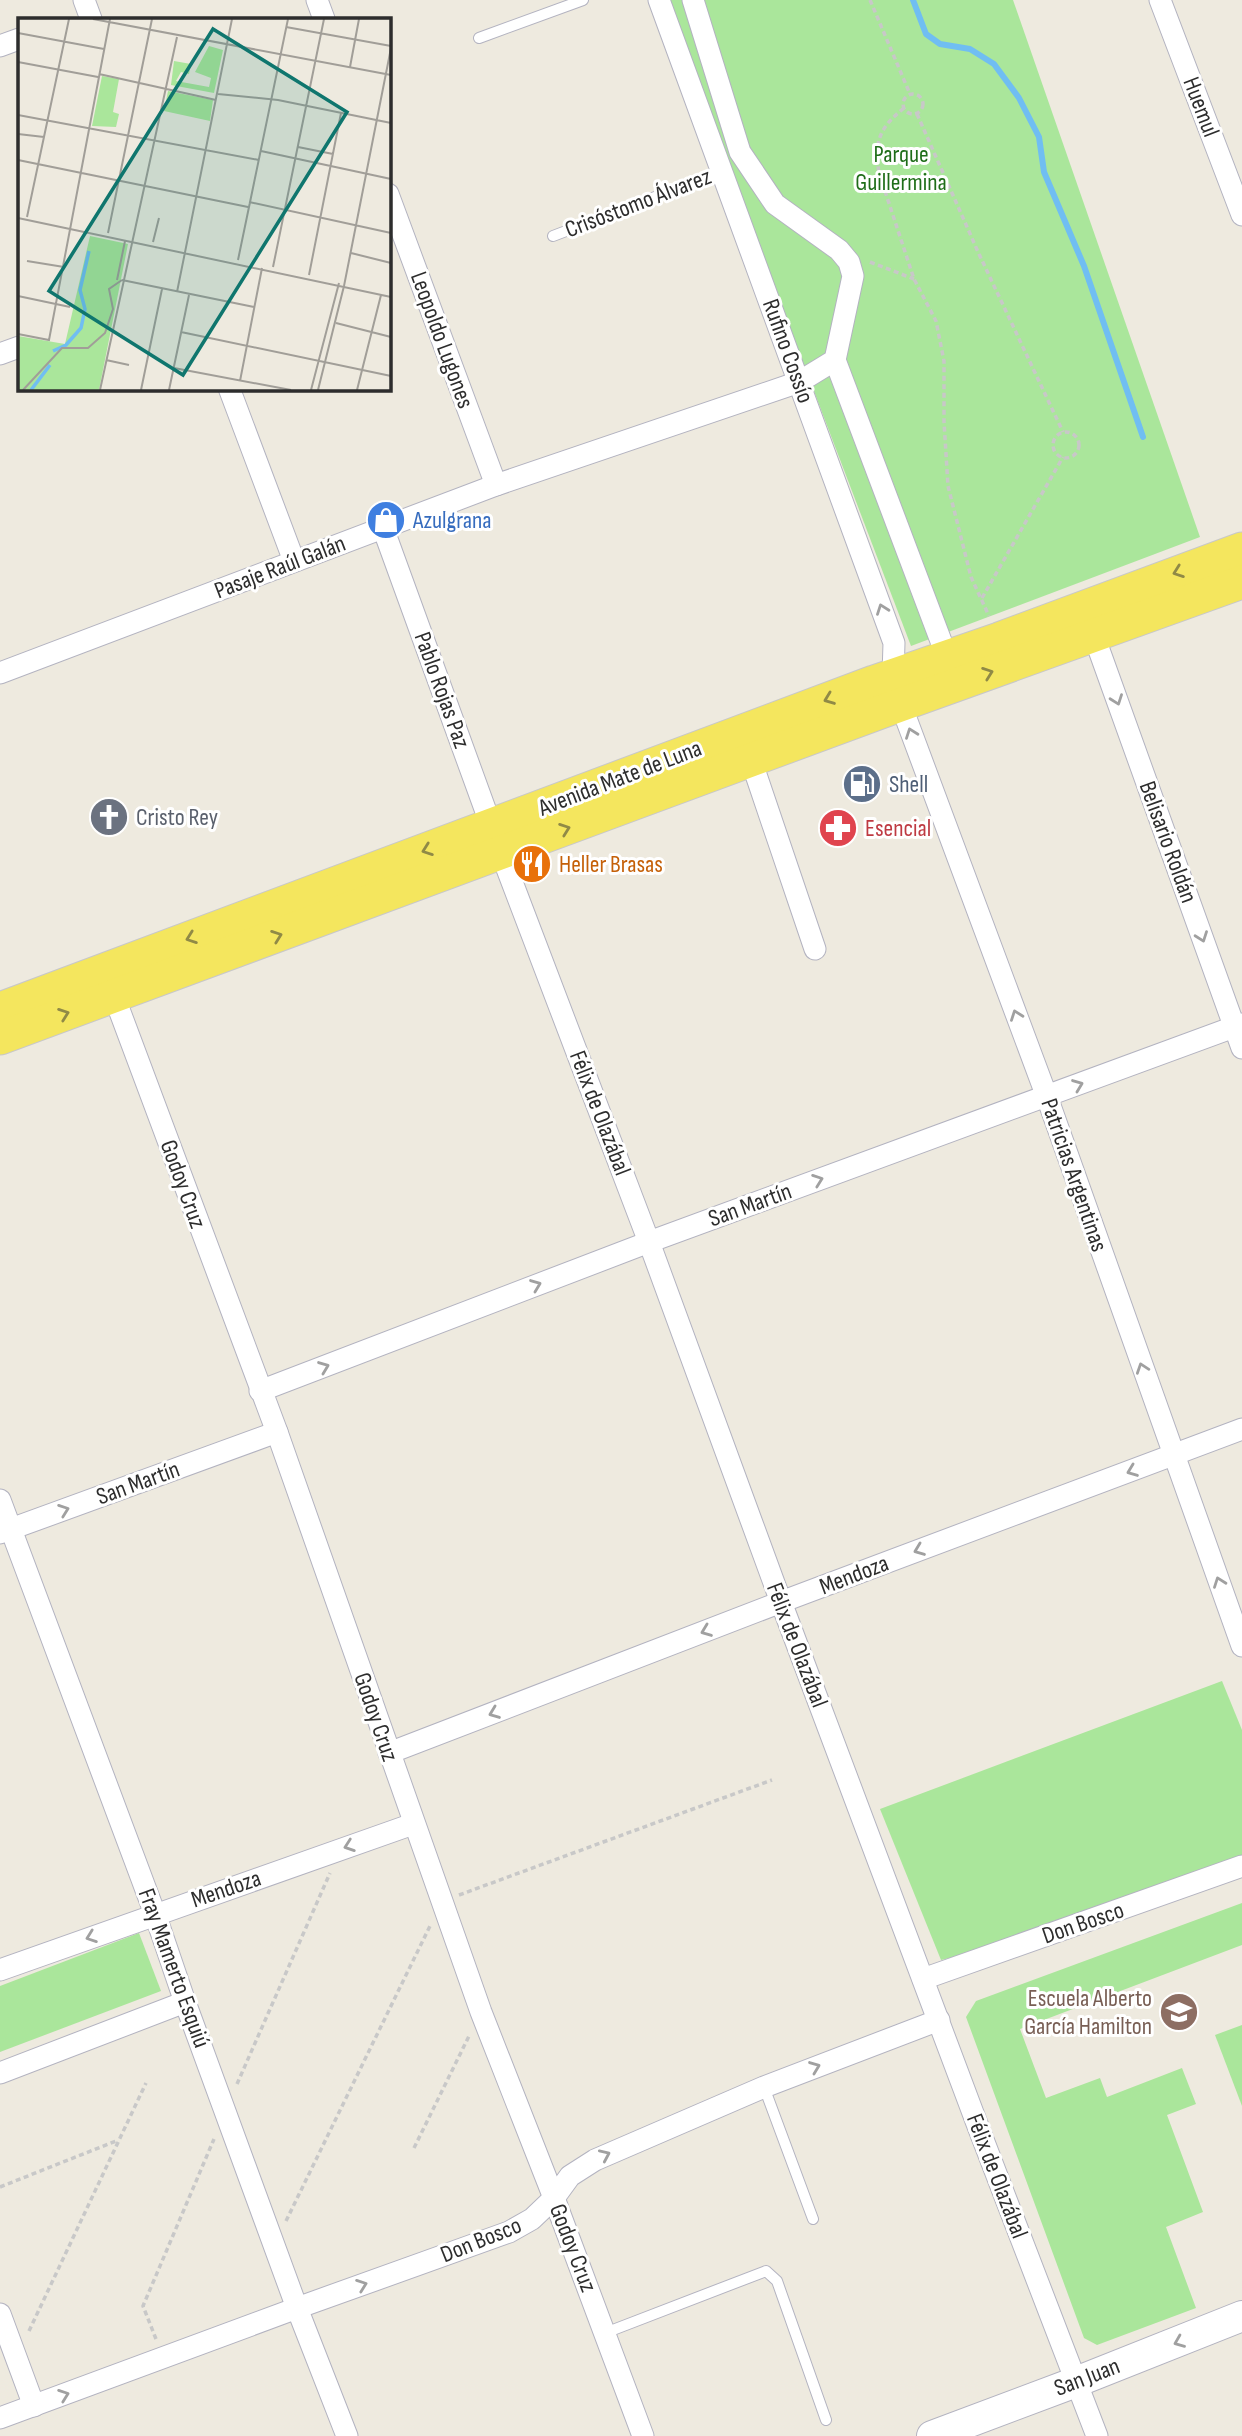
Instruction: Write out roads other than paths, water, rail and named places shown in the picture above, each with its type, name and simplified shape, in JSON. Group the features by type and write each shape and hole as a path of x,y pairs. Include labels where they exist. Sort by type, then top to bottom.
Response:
{"main road":[{"name":"Avenida Mate de Luna","path":"0,1038 114,996 496,839 751,760 897,690 947,657 1242,549"},
{"name":"Avenida Mate de Luna","path":"0,1009 496,839 897,690 1094,636 1242,582"}],"street":[{"path":"317,0 324,18"},
{"name":"Rufino Cossío","path":"659,0 894,643 897,690"},
{"path":"693,0 740,152 775,204 839,250 849,262 853,276 835,360 947,657"},
{"name":"Huemul","path":"1160,0 1242,215"},
{"path":"0,46 18,38"},
{"name":"Leopoldo Lugones","path":"390,199 496,485"},
{"path":"0,354 18,346"},
{"name":"Pasaje Raúl Galán","path":"0,673 496,485 799,382 835,360"},
{"path":"230,390 294,561"},
{"name":"Pablo Rojas Paz","path":"383,528 496,839"},
{"name":"Belisario Roldán","path":"1094,636 1238,1025 1242,1048"},
{"name":"Patricias Argentinas","path":"897,690 1047,1097 1242,1646"},
{"path":"751,760 816,949"},
{"name":"Félix de Olazábal","path":"496,839 1097,2436"},
{"name":"Godoy Cruz","path":"114,996 277,1432 481,2012 643,2436"},
{"name":"San Martín","path":"260,1391 649,1242 1238,1025"},
{"name":"Mendoza","path":"389,1754 781,1602 1242,1429"},
{"name":"San Martín","path":"5,1531 277,1432"},
{"name":"Fray Mamerto Esquiú","path":"0,1500 5,1531 155,1914 185,2002 347,2436"},
{"name":"Mendoza","path":"0,1970 413,1824"},
{"name":"Don Bosco","path":"923,1979 1242,1866"},
{"path":"0,2073 185,2002"},
{"name":"Don Bosco","path":"0,2418 509,2232 532,2219 554,2198 570,2176 595,2160 764,2087 939,2020"},
{"path":"0,2314 34,2406"},
{"name":"San Juan","path":"932,2436 1242,2316"}],"lane":[{"path":"479,38 583,0"},
{"name":"Crisóstomo Álvarez","path":"553,236 723,171"},
{"path":"764,2087 813,2219"},
{"path":"604,2333 766,2271 777,2281 826,2420"}],"waterway":[{"path":"913,0 926,34 940,44 970,49 994,64 1019,98 1039,137 1044,172 1084,266 1143,437"}],"place":[{"name":"Azulgrana","path":"386,520"},
{"name":"Shell","path":"862,784"},
{"name":"Cristo Rey","path":"109,817"},
{"name":"Esencial","path":"838,828"},
{"name":"Heller Brasas","path":"532,864"},
{"name":"Escuela Alberto García Hamilton","path":"1179,2012"}],"park label":[{"name":"Parque Guillermina","path":"901,168"}]}
